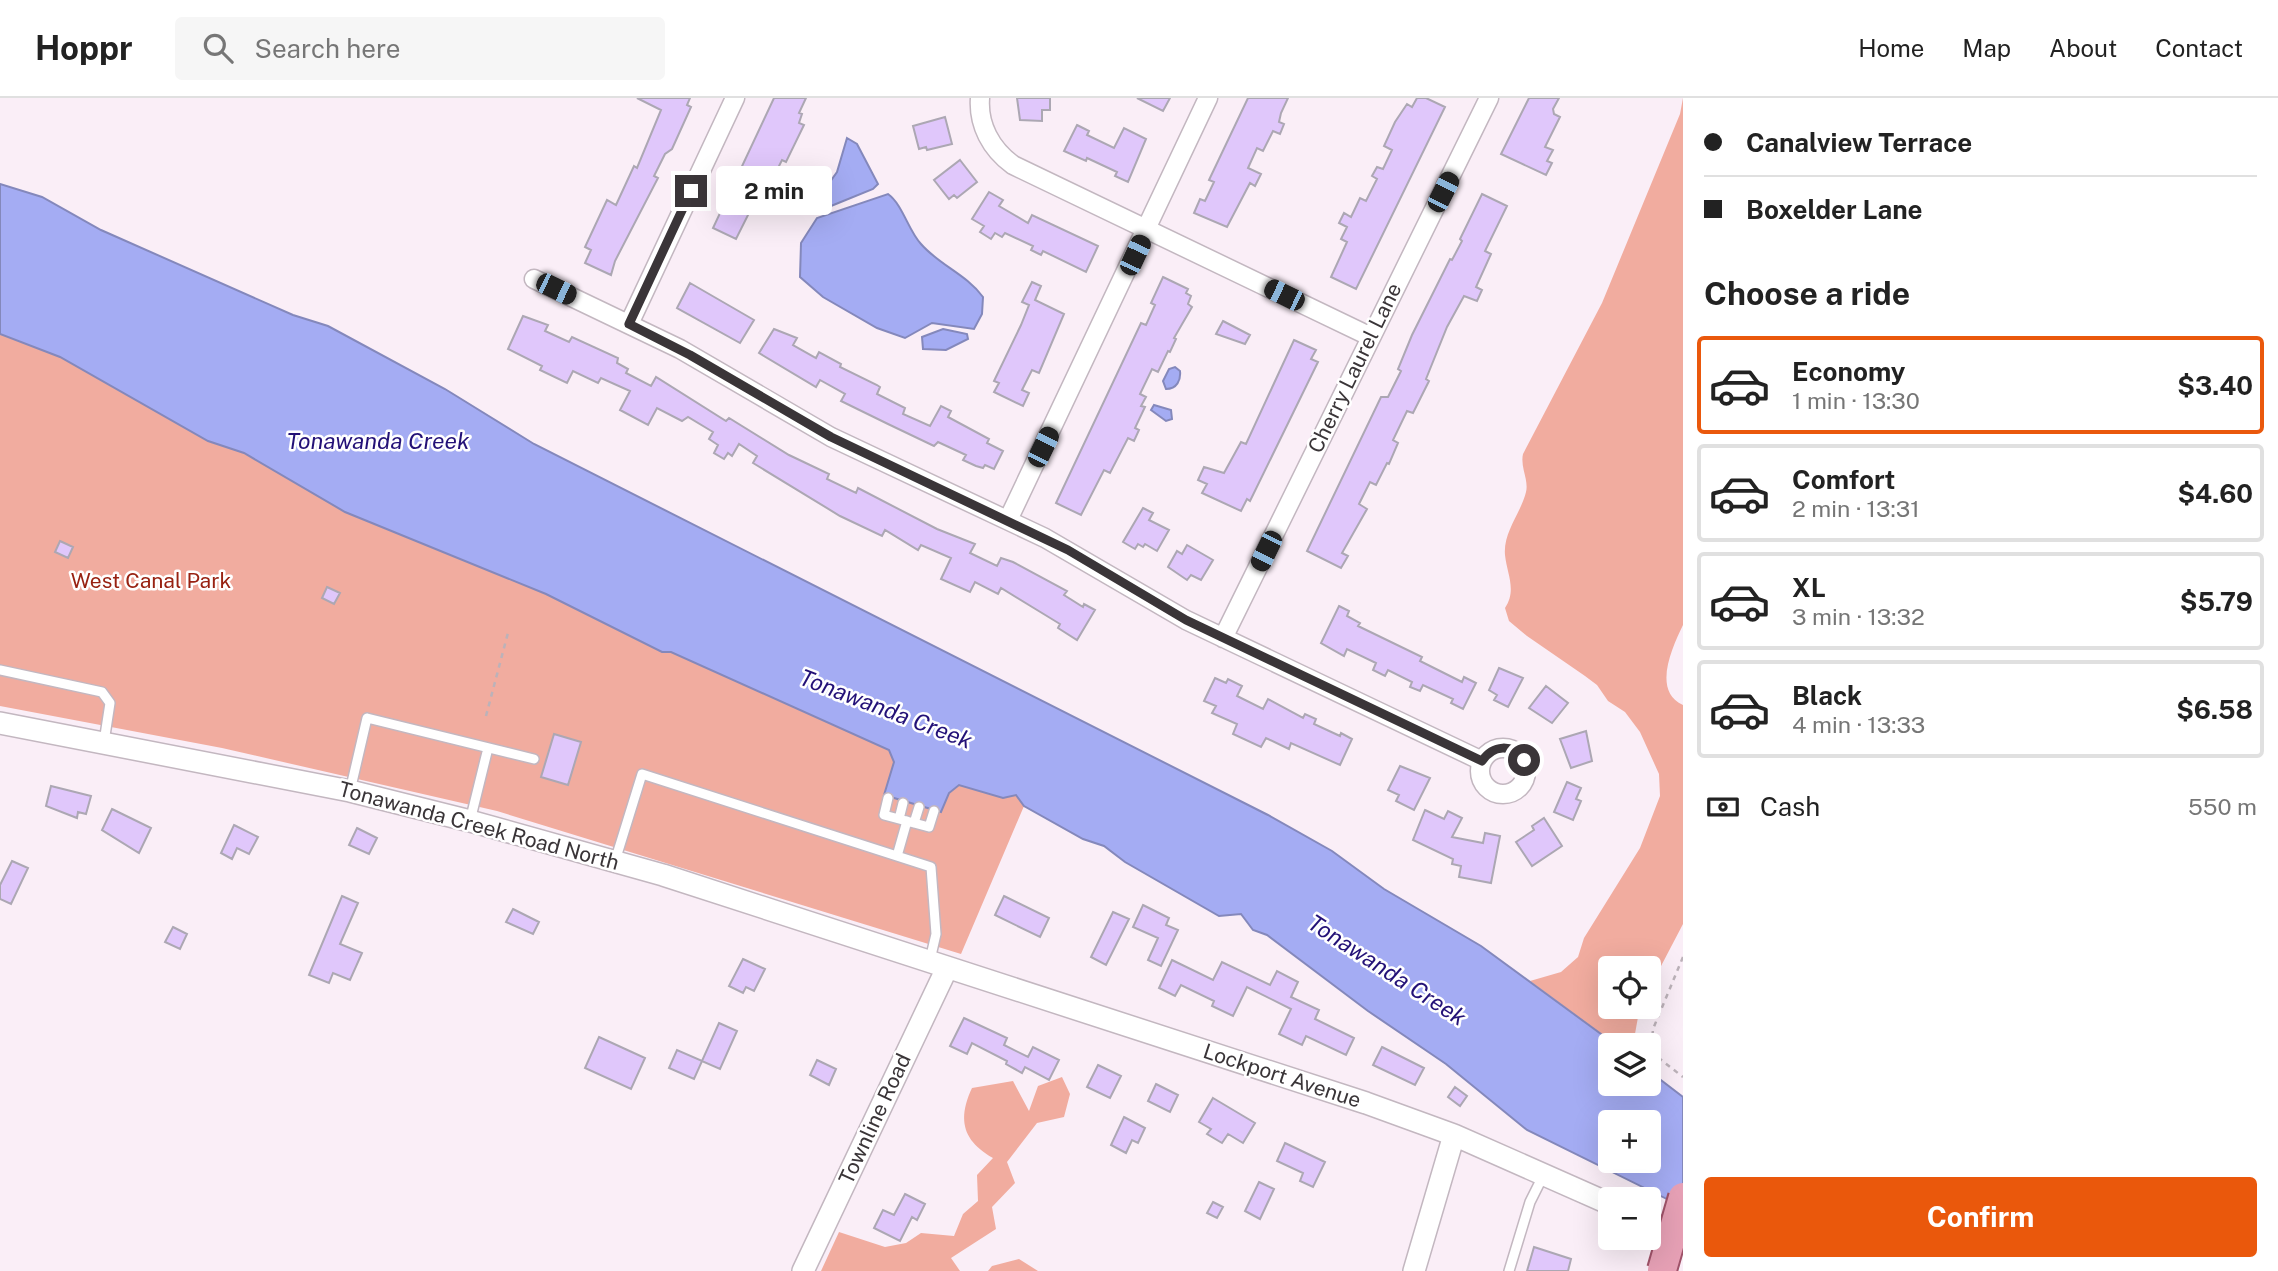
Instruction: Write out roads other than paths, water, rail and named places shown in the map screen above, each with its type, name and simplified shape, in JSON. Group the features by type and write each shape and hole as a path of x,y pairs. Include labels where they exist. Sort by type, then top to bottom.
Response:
{"main road":[{"path":"1662,1270 1683,1197"}],"street":[{"path":"629,324 735,98"},
{"path":"980,98 984,128 993,146 1007,161 1370,336"},
{"path":"1008,520 1208,98"},
{"name":"Cherry Laurel Lane","path":"1223,638 1489,98"},
{"path":"534,279 690,355 831,437 1008,520 1223,638 1482,761"},
{"name":"Tonawanda Creek Road North","path":"0,723 350,791 470,821 615,861 939,965"},
{"name":"Lockport Avenue","path":"939,965 1341,1095 1454,1135 1598,1199"},
{"name":"Townline Road","path":"803,1271 939,965"},
{"path":"1414,1271 1454,1135"},
{"path":"1661,1227 1683,1237"}],"lane":[{"path":"0,670 96,689 107,695 110,703 104,742"},
{"path":"350,791 367,718 534,759"},
{"path":"470,821 488,747"},
{"path":"615,861 642,774 931,867 939,965"},
{"path":"888,798 884,815 929,827 933,811"},
{"path":"897,856 906,821 903,803"},
{"path":"906,821 919,807"},
{"path":"1510,1271 1530,1202 1544,1174"}],"water":[{"path":"847,138 857,144 878,184 873,189 826,208 822,205 825,189 837,172"},
{"name":"Tonawanda Creek","path":"0,184 42,197 101,230 293,315 328,326 445,389 534,444 1268,815 1332,851 1384,889 1481,946 1600,1033 1598,1096 1661,1096 1661,1080 1683,1097 1683,1207 1661,1196 1661,1187 1642,1187 1614,1173 1661,1173 1661,1110 1598,1110 1598,1165 1527,1130 1446,1064 1368,1011 1267,935 1253,930 1241,914 1219,916 1125,862 1104,846 1083,839 1024,806 1016,795 1003,798 959,785 949,793 941,812 884,795 894,762 889,750 671,652 662,652 546,594 345,512 244,453 208,441 60,357 0,334"},
{"path":"888,194 898,204 921,244 969,282 983,297 982,314 974,329 932,323 905,338 877,328 823,297 800,277 801,243 817,218"},
{"path":"943,329 967,334 968,339 946,350 923,349 922,337"},
{"path":"1175,367 1180,371 1179,381 1176,386 1166,389 1163,381 1169,369"},
{"path":"1154,405 1171,410 1172,419 1166,421 1151,410"}],"park label":[{"name":"West Canal Park","path":"151,581"}]}
